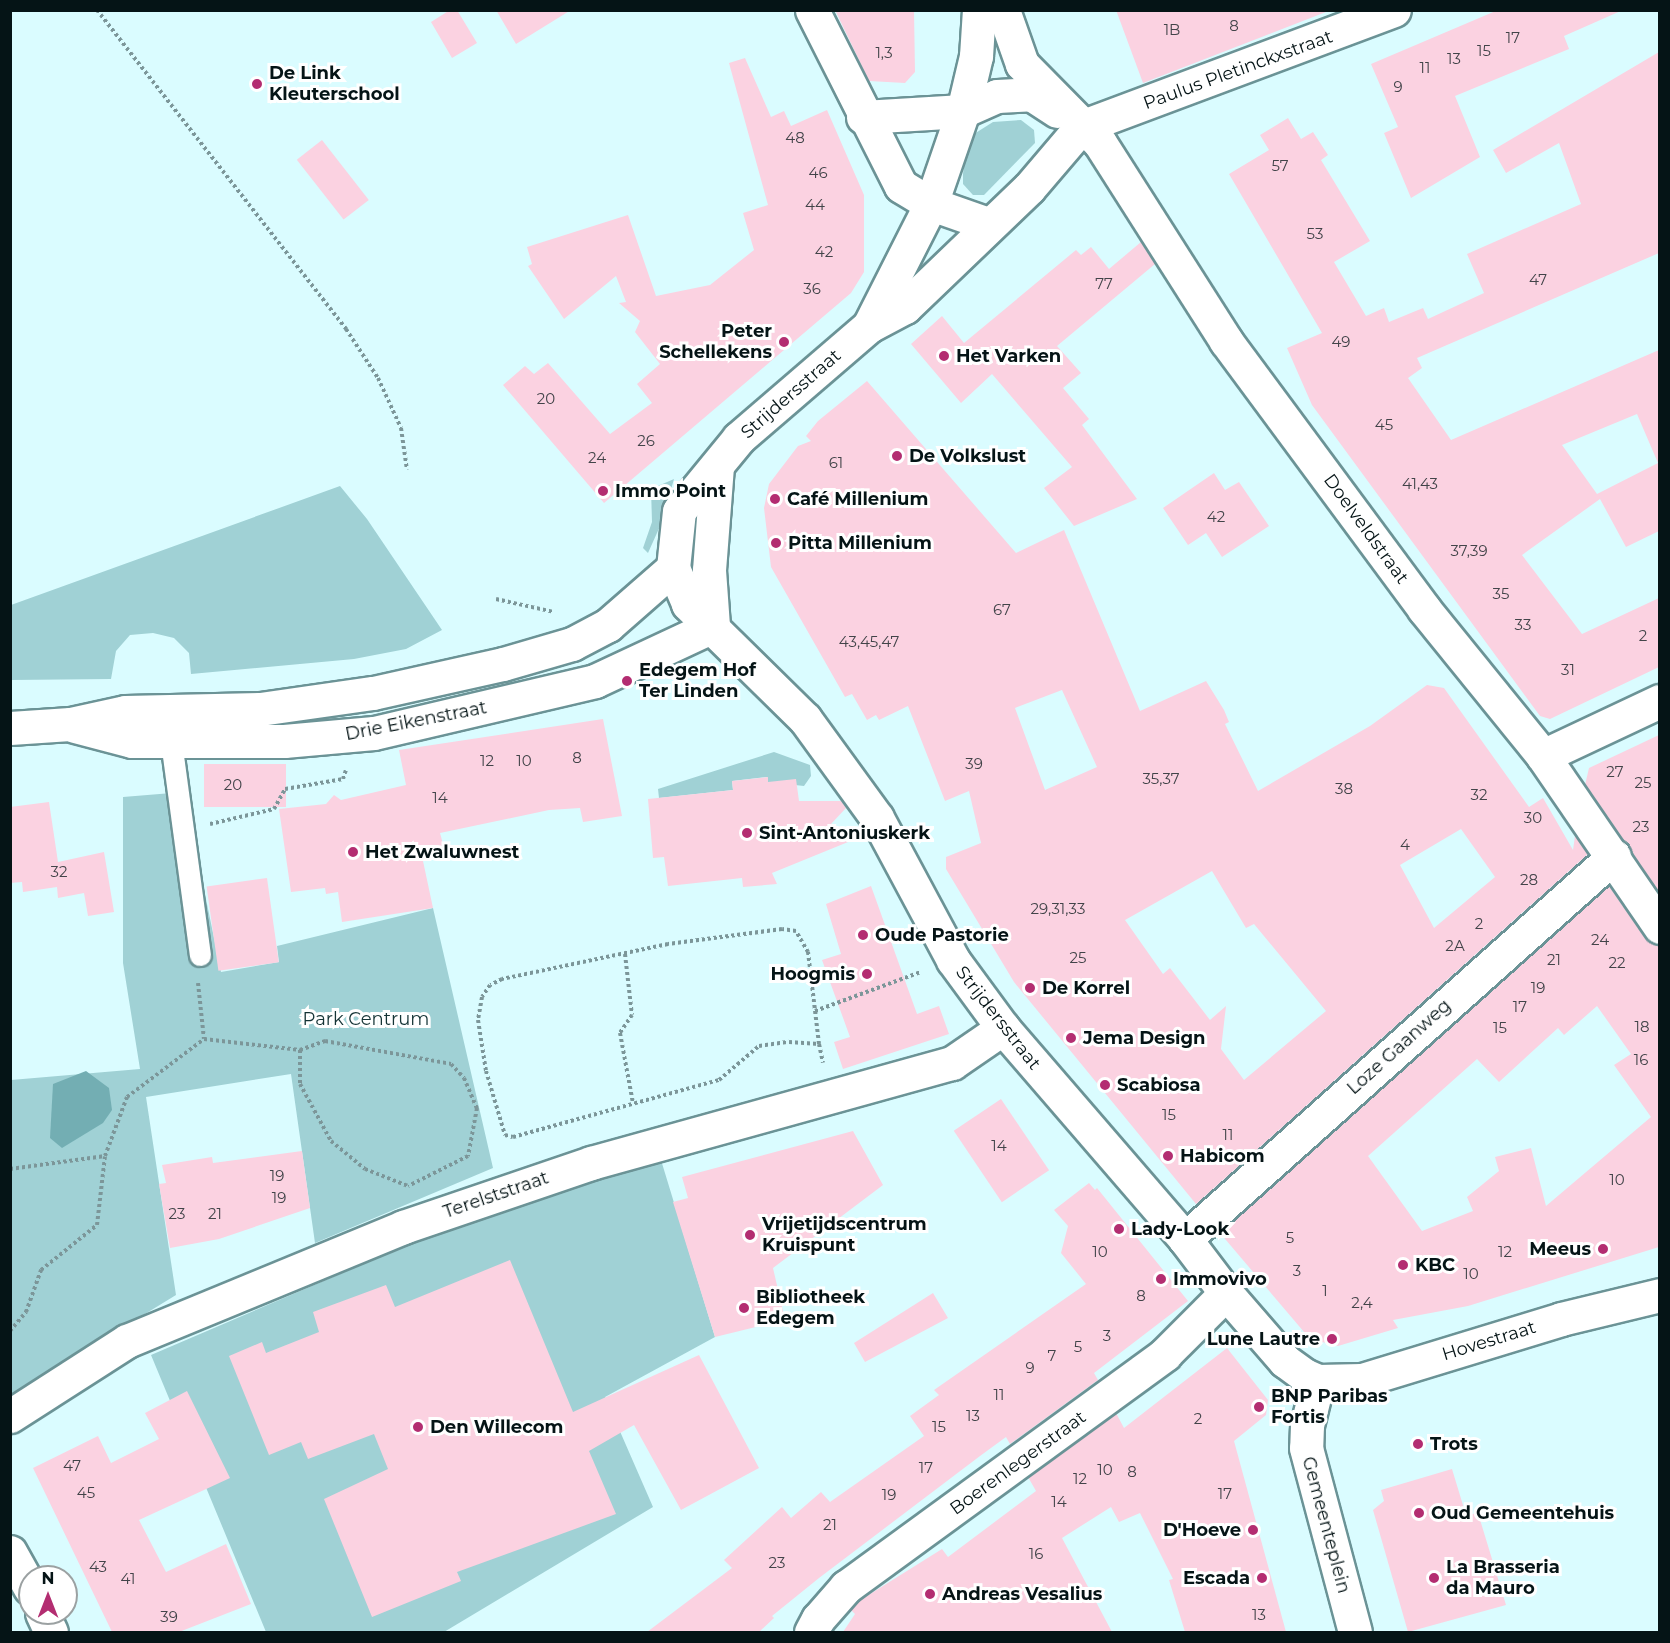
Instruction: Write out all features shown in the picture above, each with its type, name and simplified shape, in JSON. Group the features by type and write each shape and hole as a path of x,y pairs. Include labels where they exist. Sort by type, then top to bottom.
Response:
{"street":[{"path":"812,10 863,117 901,186 932,204 988,224"},
{"name":"Strijdersstraat","path":"869,326 932,204 963,111 976,56 979,10"},
{"path":"1003,10 1022,64 1082,127"},
{"name":"Paulus Pletinckxstraat","path":"1082,127 1394,10"},
{"path":"863,117 963,111 997,96 1031,94 1082,127"},
{"name":"Strijdersstraat","path":"1082,127 1029,188 988,224 904,307 869,326 739,438 679,511 673,568 688,604 713,626 805,719 877,818 953,960 1003,1028 1185,1239 1226,1293 1285,1361 1318,1382"},
{"name":"Doelveldstraat","path":"1082,127 1100,143 1226,341 1424,609 1543,756 1614,856 1659,927"},
{"path":"713,626 709,570 717,467"},
{"path":"673,568 690,566 709,570"},
{"name":"Drie Eikenstraat","path":"10,728 70,724 125,712 260,709 328,700 503,664 572,644 608,625 673,568"},
{"name":"Drie Eikenstraat","path":"70,724 132,741 284,741 356,734 515,703 595,681 713,626"},
{"path":"503,664 515,703"},
{"path":"1543,756 1659,701"},
{"name":"Loze Gaanweg","path":"1185,1239 1614,856"},
{"name":"Terelststraat","path":"10,1416 127,1341 423,1220 591,1163 830,1100 952,1063 1003,1028"},
{"name":"Boerenlegerstraat","path":"811,1632 818,1619 846,1587 1166,1354 1226,1293"},
{"name":"Hovestraat","path":"1318,1382 1362,1380 1561,1319 1659,1295"},
{"name":"Gemeenteplein","path":"1318,1382 1307,1425 1306,1448 1355,1632"},
{"path":"10,1552 18,1566"}],"lane":[{"path":"171,741 200,955"}],"path":[{"path":"98,10 346,329 378,378 401,428 407,470"},
{"path":"183,830 274,809 285,789 343,779 356,734"},
{"path":"819,1044 789,1042 759,1046 718,1080 513,1137 505,1135 486,1071 478,1020 482,997 490,985 502,979 668,944 782,929 796,931 808,952 819,1044 830,1100"},
{"path":"625,954 632,1015 620,1033 633,1103"},
{"path":"200,955 197,972 204,1039"},
{"path":"815,1011 953,960"},
{"path":"10,1331 26,1312 41,1270 97,1225 105,1156 127,1097 204,1039 300,1050 325,1041 451,1064 464,1078 477,1108 468,1156 408,1186"},
{"path":"300,1050 300,1084 331,1140 365,1169 408,1186 423,1220"},
{"path":"10,1169 105,1156"}],"green space":[{"path":"1021,120 1034,130 1035,143 984,195 973,195 963,184 967,144 974,134 993,122"},
{"path":"674,479 661,524 648,553 643,548 652,522 651,489"},
{"path":"340,486 367,519 442,630 406,649 354,659 191,674 189,653 174,638 153,633 130,635 116,651 111,679 11,680 11,605"},
{"path":"774,752 810,765 811,776 804,786 768,782 767,777 732,781 733,790 659,798 658,789"},
{"name":"Park Centrum","path":"184,792 221,972 279,962 277,946 433,908 493,1168 315,1243 291,1074 146,1097 176,1295 11,1396 11,1080 140,1069 123,963 123,797"},
{"path":"661,1160 715,1337 605,1397 653,1507 444,1632 266,1632 151,1355 494,1208"}],"shaded area":[{"path":"86,1071 109,1088 112,1110 103,1123 62,1148 50,1138 53,1084"}],"building":[{"path":"450,10 457,10 477,43 452,58 431,22"},
{"path":"496,10 571,10 516,44"},
{"path":"835,10 914,10 915,72 905,83 869,81"},
{"path":"1116,10 1325,10 1326,12 1143,83"},
{"path":"1498,10 1623,10 1564,36 1569,49 1455,96 1480,157 1411,198 1384,133 1398,127 1371,64"},
{"path":"1659,52 1659,253 1417,358 1422,368 1408,378 1451,440 1659,350 1659,531 1626,547 1600,499 1522,555 1582,634 1659,598 1659,667 1550,719 1540,716 1312,405 1287,348 1322,333 1229,174 1269,150 1260,135 1288,118 1301,139 1313,132 1328,155 1321,160 1370,241 1334,262 1366,316 1384,308 1389,322 1423,308 1428,319 1484,293 1467,254 1581,204 1559,143 1506,173 1493,150","holes":["1637,414 1658,463 1597,494 1562,445"]},
{"path":"745,58 771,117 784,111 791,126 827,110 864,195 864,272 851,293 604,503 503,385 525,366 534,374 548,363 610,434 652,403 637,384 660,364 635,332 640,321 619,303 626,302 616,276 564,319 528,266 532,264 527,247 628,215 656,296 710,285 754,250 743,213 768,205 729,63"},
{"path":"322,140 369,200 344,220 297,160"},
{"path":"1141,242 1155,264 1057,346 1081,373 1063,388 1089,419 1082,425 1137,499 1074,526 1044,488 1072,467 992,374 961,403 911,344 942,316 964,343 1076,250 1081,255 1091,247 1109,269"},
{"path":"867,381 1016,553 1064,530 1140,711 1206,681 1224,710 1229,722 1225,724 1258,791 1370,726 1427,685 1444,688 1529,807 1543,798 1573,850 1575,836 1588,854 1196,1204 1014,982 946,869 946,857 981,843 969,791 945,801 908,706 879,720 876,715 867,720 852,694 845,697 771,567 764,508 769,484 798,446 811,441 806,436 818,421","holes":["1062,690 1097,767 1045,790 1015,708","1461,829 1495,877 1434,928 1400,865","1212,871 1246,928 1254,924 1326,1011 1244,1080 1221,1049 1226,1006 1210,1020 1170,968 1163,974 1125,920"]},
{"path":"1214,473 1225,490 1239,482 1269,526 1222,557 1206,533 1188,545 1163,508"},
{"path":"603,719 622,816 583,822 580,808 549,810 440,833 446,855 423,861 433,908 342,922 338,892 326,894 325,888 291,892 279,809 326,804 334,795 341,800 406,785 399,750"},
{"path":"1659,735 1659,893 1585,785 1589,768"},
{"path":"204,764 286,764 286,807 204,807"},
{"name":"Sint-Antoniuskerk","path":"768,777 768,782 796,779 799,801 841,801 846,808 831,824 853,840 772,873 777,884 743,887 742,878 668,886 664,857 653,858 648,799 733,790 732,781"},
{"path":"49,802 58,862 104,852 114,912 88,916 84,893 58,898 57,887 23,892 22,882 10,883 10,807"},
{"path":"267,878 279,962 218,971 207,886"},
{"path":"871,886 917,1014 939,1006 949,1034 843,1069 834,1042 850,1037 822,960 841,954 826,904"},
{"path":"1609,886 1645,938 1659,945 1659,1247 1468,1306 1393,1320 1398,1328 1338,1346 1310,1339 1220,1233","holes":["1597,1006 1631,1054 1614,1065 1651,1117 1546,1206 1531,1148 1495,1157 1499,1171 1467,1197 1473,1211 1422,1231 1368,1156 1477,1059 1499,1082 1558,1028 1564,1035"]},
{"path":"1001,1099 1049,1170 1002,1202 954,1131"},
{"name":"Vrijetijdscentrum Kruispunt","path":"853,1131 883,1185 773,1268 785,1320 715,1337 673,1202 688,1198 682,1177"},
{"path":"302,1151 310,1208 219,1239 170,1248 159,1184 166,1183 162,1165 212,1157 213,1163"},
{"path":"1089,1183 1095,1190 1097,1188 1188,1301 1094,1373 1098,1380 1010,1444 1006,1437 980,1456 819,1578 772,1616 774,1618 759,1632 647,1632 732,1568 724,1560 782,1507 791,1518 821,1492 830,1502 924,1436 910,1416 939,1395 934,1390 1086,1284 1061,1253 1068,1226 1054,1210"},
{"name":"Den Willecom","path":"510,1260 573,1412 699,1355 759,1468 681,1510 634,1425 589,1451 616,1514 457,1572 461,1581 372,1617 324,1499 388,1469 374,1434 308,1459 301,1442 269,1455 229,1356 262,1342 266,1353 319,1332 313,1312 386,1285 395,1307"},
{"path":"933,1293 948,1318 865,1362 854,1343"},
{"path":"1227,1348 1268,1400 1266,1415 1234,1441 1286,1632 1185,1632 1169,1580 1173,1579 1140,1513 1119,1522 1111,1507 1062,1538 1112,1632 843,1632 855,1614 851,1610 859,1601 942,1549 948,1557 1036,1491 1028,1477 1116,1413 1124,1428"},
{"path":"187,1391 230,1478 139,1520 166,1572 226,1544 251,1604 179,1632 112,1632 33,1468 98,1436 111,1463 159,1439 145,1413"},
{"path":"1452,1469 1466,1515 1478,1513 1506,1605 1408,1632 1373,1510 1384,1501 1381,1490"}],"place":[{"name":"De Link Kleuterschool","path":"257,84"},
{"name":"Peter Schellekens","path":"784,342"},
{"name":"Het Varken","path":"944,356"},
{"name":"De Volkslust","path":"897,456"},
{"name":"Immo Point","path":"603,491"},
{"name":"Café Millenium","path":"775,499"},
{"name":"Pitta Millenium","path":"776,543"},
{"name":"Edegem Hof Ter Linden","path":"627,681"},
{"name":"Sint-Antoniuskerk","path":"747,833"},
{"name":"Het Zwaluwnest","path":"353,852"},
{"name":"Oude Pastorie","path":"863,935"},
{"name":"Hoogmis","path":"867,974"},
{"name":"De Korrel","path":"1030,988"},
{"name":"Jema Design","path":"1071,1038"},
{"name":"Scabiosa","path":"1105,1085"},
{"name":"Habicom","path":"1168,1156"},
{"name":"Lady-Look","path":"1119,1229"},
{"name":"Vrijetijdscentrum Kruispunt","path":"750,1235"},
{"name":"Meeus","path":"1603,1249"},
{"name":"KBC","path":"1403,1265"},
{"name":"Immovivo","path":"1161,1279"},
{"name":"Bibliotheek Edegem","path":"744,1308"},
{"name":"Lune Lautre","path":"1332,1339"},
{"name":"BNP Paribas Fortis","path":"1259,1407"},
{"name":"Den Willecom","path":"418,1427"},
{"name":"Trots","path":"1418,1444"},
{"name":"Oud Gemeentehuis","path":"1419,1513"},
{"name":"D'Hoeve","path":"1253,1530"},
{"name":"Escada","path":"1262,1578"},
{"name":"La Brasseria da Mauro","path":"1434,1578"},
{"name":"Andreas Vesalius","path":"930,1594"}]}
